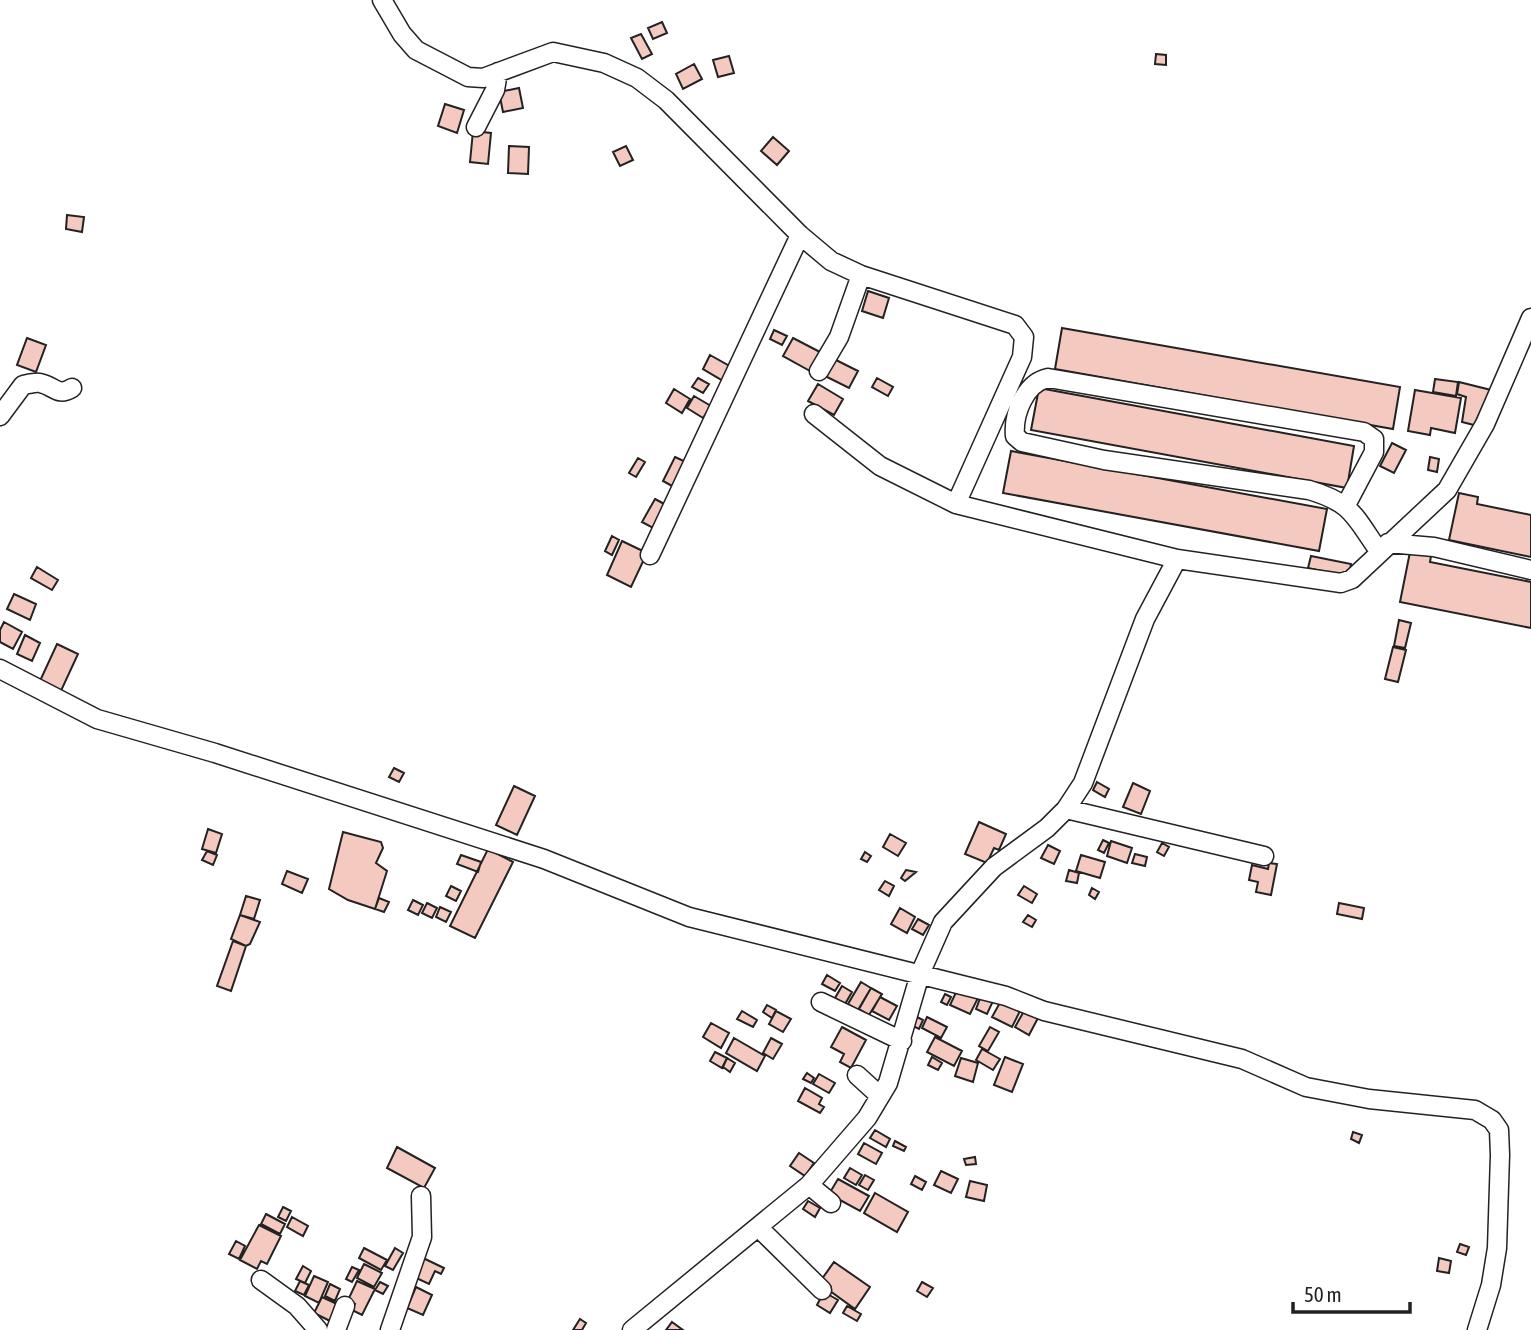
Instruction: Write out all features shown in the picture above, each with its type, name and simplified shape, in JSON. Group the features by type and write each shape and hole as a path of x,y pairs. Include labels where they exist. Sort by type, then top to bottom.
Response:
{"street":[{"path":"382,0 402,34 416,50 434,62 468,76 483,78 553,52 604,63 637,78 666,100 800,235 831,261 860,275 1011,322 1024,337 1022,357 956,504"},
{"path":"476,127 495,90 498,72"},
{"path":"650,555 800,235"},
{"path":"819,371 839,337 860,275"},
{"path":"814,414 880,466 956,504 1177,559 1341,583 1352,579 1447,490 1485,424 1531,318"},
{"path":"1346,505 1374,452 1374,439 1364,432 1048,378 1039,380 1026,392 1014,426 1015,436 1022,442 1104,460 1309,490 1346,505 1384,547 1433,547 1531,570"},
{"path":"0,416 23,384 39,382 55,392 72,388"},
{"path":"632,1330 809,1185 867,1118 888,1083 920,974 943,922 994,867 1047,828 1066,809 1083,783 1145,619 1177,559"},
{"path":"0,669 97,719 215,753 544,859 689,917 1006,996 1044,1011 1242,1059 1306,1087 1369,1100 1475,1110 1492,1120 1499,1130 1500,1156 1497,1248 1491,1284 1477,1330"},
{"path":"1066,809 1264,856"},
{"path":"821,1003 902,1041"},
{"path":"857,1075 880,1096"},
{"path":"809,1185 831,1203"},
{"path":"390,1330 422,1237 421,1196"},
{"path":"758,1227 822,1290"},
{"path":"261,1280 297,1306 318,1330"},
{"path":"336,1330 345,1306"}],"building":[{"path":"662,22 667,33 653,39 648,28"},
{"path":"641,34 652,54 642,59 631,38"},
{"path":"1156,54 1166,55 1166,65 1155,64"},
{"path":"729,56 734,73 718,77 713,60"},
{"path":"694,64 702,79 683,89 676,74"},
{"path":"519,88 523,108 503,112 499,92"},
{"path":"445,104 464,110 457,133 438,126"},
{"path":"473,131 491,133 488,164 470,162"},
{"path":"773,137 789,151 777,165 761,151"},
{"path":"509,146 529,147 528,174 508,173"},
{"path":"626,146 633,160 620,166 613,152"},
{"path":"67,215 84,217 82,232 66,229"},
{"path":"868,291 889,298 883,318 862,311"},
{"path":"1062,328 1400,387 1393,429 1055,369"},
{"path":"774,330 787,336 782,345 770,339"},
{"path":"27,338 46,345 36,372 17,365"},
{"path":"793,338 820,352 810,371 783,356"},
{"path":"710,355 733,368 725,382 703,369"},
{"path":"834,359 858,371 849,388 825,376"},
{"path":"698,378 709,384 703,393 692,387"},
{"path":"877,378 893,387 888,396 872,387"},
{"path":"1435,379 1458,382 1456,396 1433,392"},
{"path":"1459,382 1491,390 1474,425 1462,422 1466,397 1457,394"},
{"path":"818,384 843,399 834,415 808,401"},
{"path":"1039,388 1354,446 1347,488 1031,430"},
{"path":"674,389 690,399 682,413 666,403"},
{"path":"1415,390 1461,398 1455,433 1431,428 1430,435 1408,431"},
{"path":"694,396 711,406 703,418 687,408"},
{"path":"1392,443 1406,450 1394,473 1380,466"},
{"path":"1011,451 1327,509 1319,551 1003,493"},
{"path":"675,457 686,462 674,487 663,481"},
{"path":"1430,457 1439,459 1437,472 1428,470"},
{"path":"638,458 645,462 636,477 629,473"},
{"path":"1459,493 1478,497 1477,504 1531,515 1531,557 1449,540"},
{"path":"655,499 668,506 655,529 642,522"},
{"path":"612,536 619,540 612,555 605,551"},
{"path":"622,541 647,553 631,587 607,575"},
{"path":"1410,552 1431,556 1430,562 1531,582 1531,628 1400,602"},
{"path":"1311,556 1351,564 1349,577 1308,568"},
{"path":"37,567 58,580 52,590 31,578"},
{"path":"14,594 36,604 30,620 7,609"},
{"path":"1399,620 1411,623 1405,648 1394,646"},
{"path":"4,622 22,632 13,649 0,642 0,630"},
{"path":"25,635 40,643 32,661 17,654"},
{"path":"57,644 78,654 60,693 39,683"},
{"path":"1393,647 1406,650 1398,682 1385,679"},
{"path":"394,768 404,773 399,782 389,777"},
{"path":"1097,782 1109,789 1105,797 1093,790"},
{"path":"1133,783 1150,791 1141,814 1123,807"},
{"path":"514,786 535,796 517,835 496,825"},
{"path":"979,822 1006,834 999,850 994,848 987,863 965,854"},
{"path":"208,829 222,834 216,853 202,849"},
{"path":"343,832 381,842 383,848 376,863 387,871 375,909 348,900 329,889"},
{"path":"890,834 906,843 898,856 883,847"},
{"path":"1103,840 1109,843 1104,853 1098,850"},
{"path":"1111,841 1132,848 1127,863 1107,856"},
{"path":"1162,843 1169,847 1164,856 1157,852"},
{"path":"1048,845 1060,851 1054,864 1041,858"},
{"path":"488,849 513,862 475,938 450,926"},
{"path":"207,851 217,855 213,865 202,860"},
{"path":"865,852 871,856 867,862 861,859"},
{"path":"1135,854 1147,857 1145,866 1132,863"},
{"path":"461,855 481,862 478,872 457,864"},
{"path":"1081,855 1105,862 1100,878 1076,871"},
{"path":"1269,863 1277,864 1271,895 1256,892 1258,882 1249,880 1252,865 1268,869"},
{"path":"906,870 916,872 905,881 901,878"},
{"path":"1069,870 1079,873 1077,883 1066,881"},
{"path":"287,871 308,879 302,893 282,884"},
{"path":"885,881 894,886 889,896 879,890"},
{"path":"451,886 461,891 456,901 446,896"},
{"path":"1024,886 1037,894 1032,903 1018,895"},
{"path":"1092,888 1099,892 1095,899 1089,895"},
{"path":"246,896 260,900 254,919 240,915"},
{"path":"379,898 389,902 384,912 375,909"},
{"path":"413,900 423,905 418,915 408,910"},
{"path":"427,903 437,908 432,918 422,913"},
{"path":"1339,903 1364,908 1362,919 1337,914"},
{"path":"440,907 451,912 446,922 436,917"},
{"path":"900,908 915,917 907,933 891,924"},
{"path":"240,915 260,922 250,944 246,946 231,939"},
{"path":"1028,915 1036,920 1032,927 1023,922"},
{"path":"918,919 929,925 923,935 912,929"},
{"path":"233,941 246,946 231,991 217,986"},
{"path":"827,975 840,983 835,991 822,984"},
{"path":"861,982 871,988 858,1010 848,1004"},
{"path":"842,986 852,992 845,1004 835,998"},
{"path":"959,986 979,996 970,1014 950,1005"},
{"path":"871,988 882,994 869,1015 859,1009"},
{"path":"945,994 951,997 947,1005 941,1002"},
{"path":"981,996 993,1001 987,1014 976,1009"},
{"path":"880,997 897,1006 889,1020 872,1011"},
{"path":"1002,999 1021,1009 1012,1027 992,1017"},
{"path":"767,1005 776,1010 772,1018 763,1012"},
{"path":"742,1011 757,1020 753,1027 737,1019"},
{"path":"776,1011 791,1019 783,1032 769,1024"},
{"path":"1024,1011 1038,1018 1029,1035 1015,1027"},
{"path":"917,1017 923,1020 919,1029 913,1026"},
{"path":"927,1017 947,1027 941,1038 922,1028"},
{"path":"711,1023 729,1033 721,1048 703,1037"},
{"path":"842,1027 866,1040 851,1068 840,1062 844,1054 831,1047"},
{"path":"990,1027 999,1032 988,1051 979,1046"},
{"path":"935,1037 962,1051 954,1066 927,1052"},
{"path":"734,1038 765,1056 757,1071 726,1053"},
{"path":"771,1038 782,1044 773,1059 763,1053"},
{"path":"982,1049 1000,1059 993,1070 976,1060"},
{"path":"715,1052 727,1058 722,1068 710,1061"},
{"path":"932,1057 942,1063 938,1070 928,1065"},
{"path":"1005,1057 1023,1064 1012,1092 994,1085"},
{"path":"727,1058 735,1063 730,1072 723,1067"},
{"path":"961,1058 978,1063 973,1082 955,1076"},
{"path":"807,1073 814,1078 811,1083 803,1079"},
{"path":"819,1074 835,1083 829,1093 813,1084"},
{"path":"805,1088 822,1098 819,1104 824,1107 820,1113 798,1101"},
{"path":"875,1130 890,1139 886,1147 870,1138"},
{"path":"1353,1132 1362,1135 1359,1143 1351,1139"},
{"path":"895,1141 906,1147 904,1151 893,1146"},
{"path":"864,1143 882,1153 876,1164 858,1154"},
{"path":"397,1147 435,1168 424,1188 387,1168"},
{"path":"799,1153 814,1163 805,1176 790,1166"},
{"path":"975,1157 976,1164 966,1165 964,1159"},
{"path":"850,1168 862,1175 856,1185 844,1178"},
{"path":"941,1171 958,1179 951,1193 934,1185"},
{"path":"865,1175 874,1180 868,1190 859,1185"},
{"path":"915,1176 926,1182 922,1190 911,1184"},
{"path":"838,1179 869,1196 860,1211 829,1194"},
{"path":"970,1181 987,1185 984,1201 966,1197"},
{"path":"875,1193 908,1212 897,1232 864,1213"},
{"path":"808,1201 820,1208 815,1217 803,1209"},
{"path":"283,1207 291,1211 286,1221 278,1217"},
{"path":"266,1214 285,1224 280,1234 261,1224"},
{"path":"292,1217 308,1226 303,1236 287,1227"},
{"path":"259,1225 281,1236 267,1264 261,1261 257,1269 240,1260"},
{"path":"236,1241 245,1246 239,1259 229,1254"},
{"path":"1460,1244 1469,1247 1466,1255 1457,1252"},
{"path":"364,1248 387,1260 381,1270 359,1258"},
{"path":"395,1248 403,1253 393,1270 385,1266"},
{"path":"421,1257 444,1268 441,1274 435,1271 429,1284 412,1276"},
{"path":"1439,1258 1451,1261 1449,1273 1437,1271"},
{"path":"834,1262 870,1287 855,1309 819,1283"},
{"path":"364,1264 382,1273 374,1287 357,1278"},
{"path":"303,1266 311,1271 305,1283 296,1279"},
{"path":"352,1267 359,1270 352,1282 346,1279"},
{"path":"314,1276 328,1282 319,1303 305,1296"},
{"path":"300,1281 309,1285 304,1295 295,1291"},
{"path":"357,1281 375,1289 362,1315 352,1310 355,1304 348,1300"},
{"path":"380,1282 388,1286 383,1294 375,1290"},
{"path":"922,1282 933,1288 927,1297 917,1291"},
{"path":"330,1284 340,1289 335,1301 325,1296"},
{"path":"416,1287 432,1295 423,1315 407,1308"},
{"path":"824,1292 838,1300 830,1313 817,1305"},
{"path":"322,1297 337,1304 330,1321 314,1313"},
{"path":"847,1306 861,1314 857,1321 843,1313"},
{"path":"580,1319 586,1323 582,1330 573,1330"},
{"path":"672,1322 683,1330 666,1330"}]}
